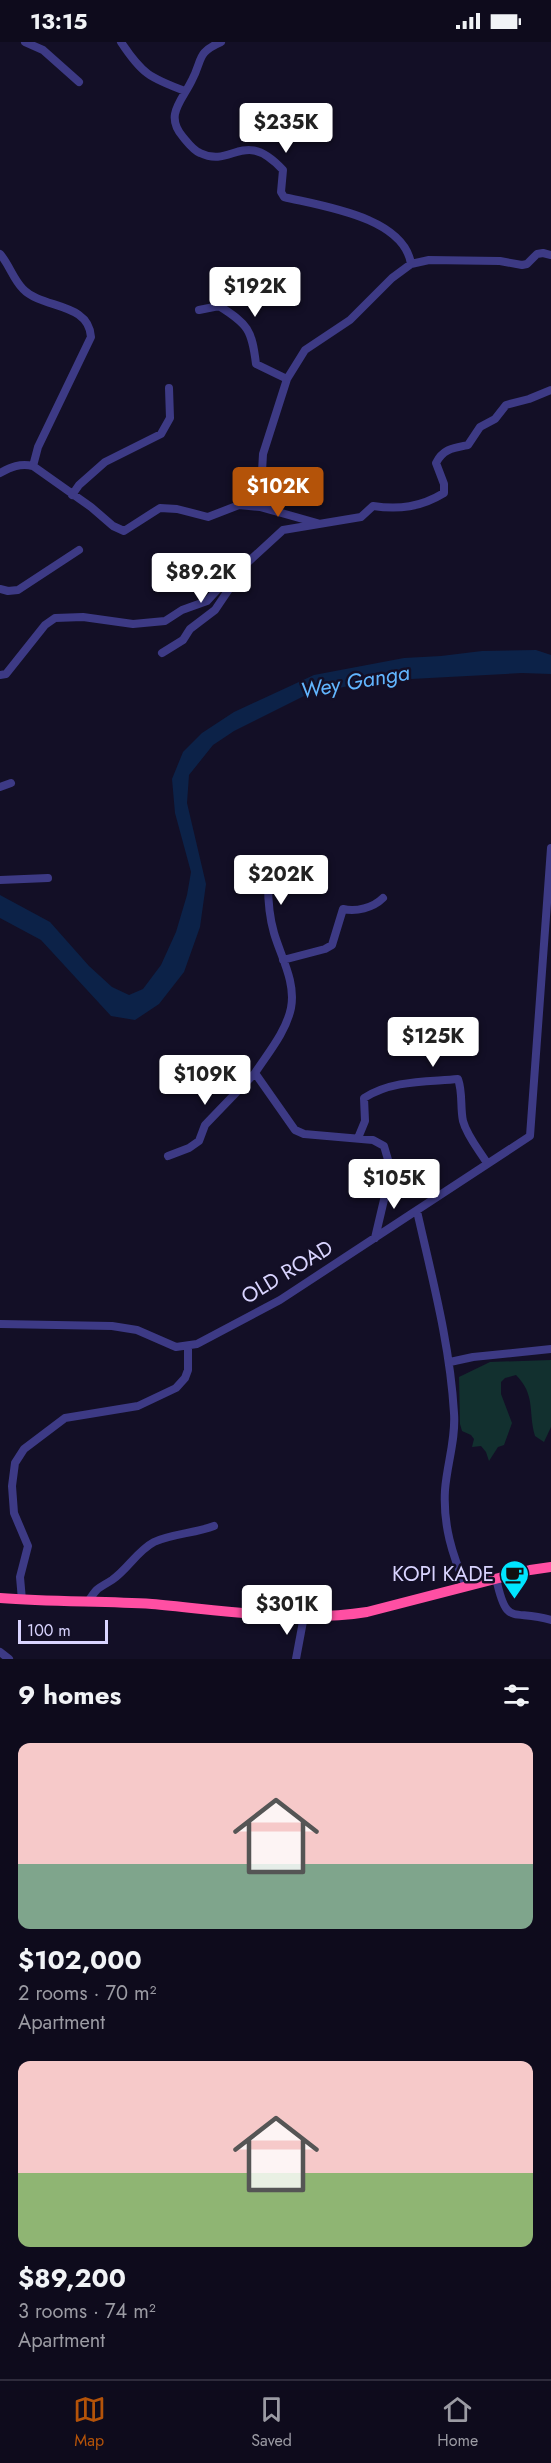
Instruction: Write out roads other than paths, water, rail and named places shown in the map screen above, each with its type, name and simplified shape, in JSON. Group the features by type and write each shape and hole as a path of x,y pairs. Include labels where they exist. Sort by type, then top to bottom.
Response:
{"highway":[{"path":"0,1598 304,1616 340,1616 367,1612 496,1578 551,1567"}],"street":[{"path":"25,42 43,50 79,82"},
{"path":"121,42 137,66 158,81 185,91"},
{"path":"221,42 208,47 200,56 193,80 185,91 174,118 176,129 191,147 199,153 212,157 248,150 260,150 270,155 283,170 281,192 284,198 351,213 388,231 397,236 407,247 411,264"},
{"path":"260,507 262,454 287,379 305,350 350,320 392,278 411,264 429,260 500,261 522,265 527,264 537,255 543,253 551,255"},
{"path":"0,254 22,289 79,315 91,327 91,337 38,447 33,466"},
{"path":"200,310 219,306 238,318 250,333 256,364 287,379"},
{"path":"72,495 79,485 105,462 161,434 170,418 169,388"},
{"path":"162,653 183,640 190,628 216,609 247,563 283,530 361,517 373,506 395,510 428,503 444,493 444,484 436,463 440,455 448,449 468,445 480,428 495,419 506,405 551,390"},
{"path":"0,473 14,466 25,464 33,466 91,507 113,526 124,531 160,508 177,509 208,517 239,505 260,507 318,523"},
{"path":"0,589 18,590 80,550"},
{"path":"0,675 6,674 45,626 56,618 83,616 133,624 165,621 182,610 207,601 237,568 247,563"},
{"path":"0,787 11,783"},
{"name":"OLD ROAD","path":"188,1347 280,1300 530,1136 551,848"},
{"path":"0,880 48,878"},
{"path":"168,1156 189,1148 199,1141 205,1125 255,1072 279,1038 291,1008 292,985 274,932 268,904 268,883"},
{"path":"283,960 332,945 343,909 357,912 365,906 378,903 383,898"},
{"path":"255,1072 295,1130 303,1134 373,1140 384,1146 391,1170 375,1238"},
{"path":"358,1138 365,1121 364,1098 379,1089 395,1084 458,1079 462,1089 463,1121 474,1144 487,1163"},
{"path":"417,1211 450,1362 454,1416 453,1442 445,1489 445,1524 452,1553 466,1587"},
{"path":"0,1324 112,1326 137,1330 176,1347 188,1347 188,1370 185,1378 176,1388 138,1406 65,1418 24,1449 15,1463 12,1485 14,1512 28,1546 20,1577 22,1600"},
{"path":"450,1362 473,1357 551,1349"},
{"path":"88,1602 100,1585 112,1580 140,1551 156,1541 199,1532 214,1526"},
{"path":"496,1578 502,1604 510,1613 519,1617 537,1616 551,1620"},
{"path":"296,1659 304,1616"},
{"path":"0,1652 9,1659"}],"water":[{"name":"Wey Ganga","path":"536,650 551,655 551,674 522,673 392,680 348,686 304,696 234,731 213,745 189,775 187,803 206,884 200,927 184,972 159,1004 135,1020 111,1016 41,940 0,918 0,895 50,922 89,966 112,987 129,995 143,989 161,965 176,932 187,895 191,872 175,813 172,779 183,752 202,733 234,712 314,675 404,658 482,651"}],"place":[{"name":"KOPI KADE","path":"515,1600"}]}
